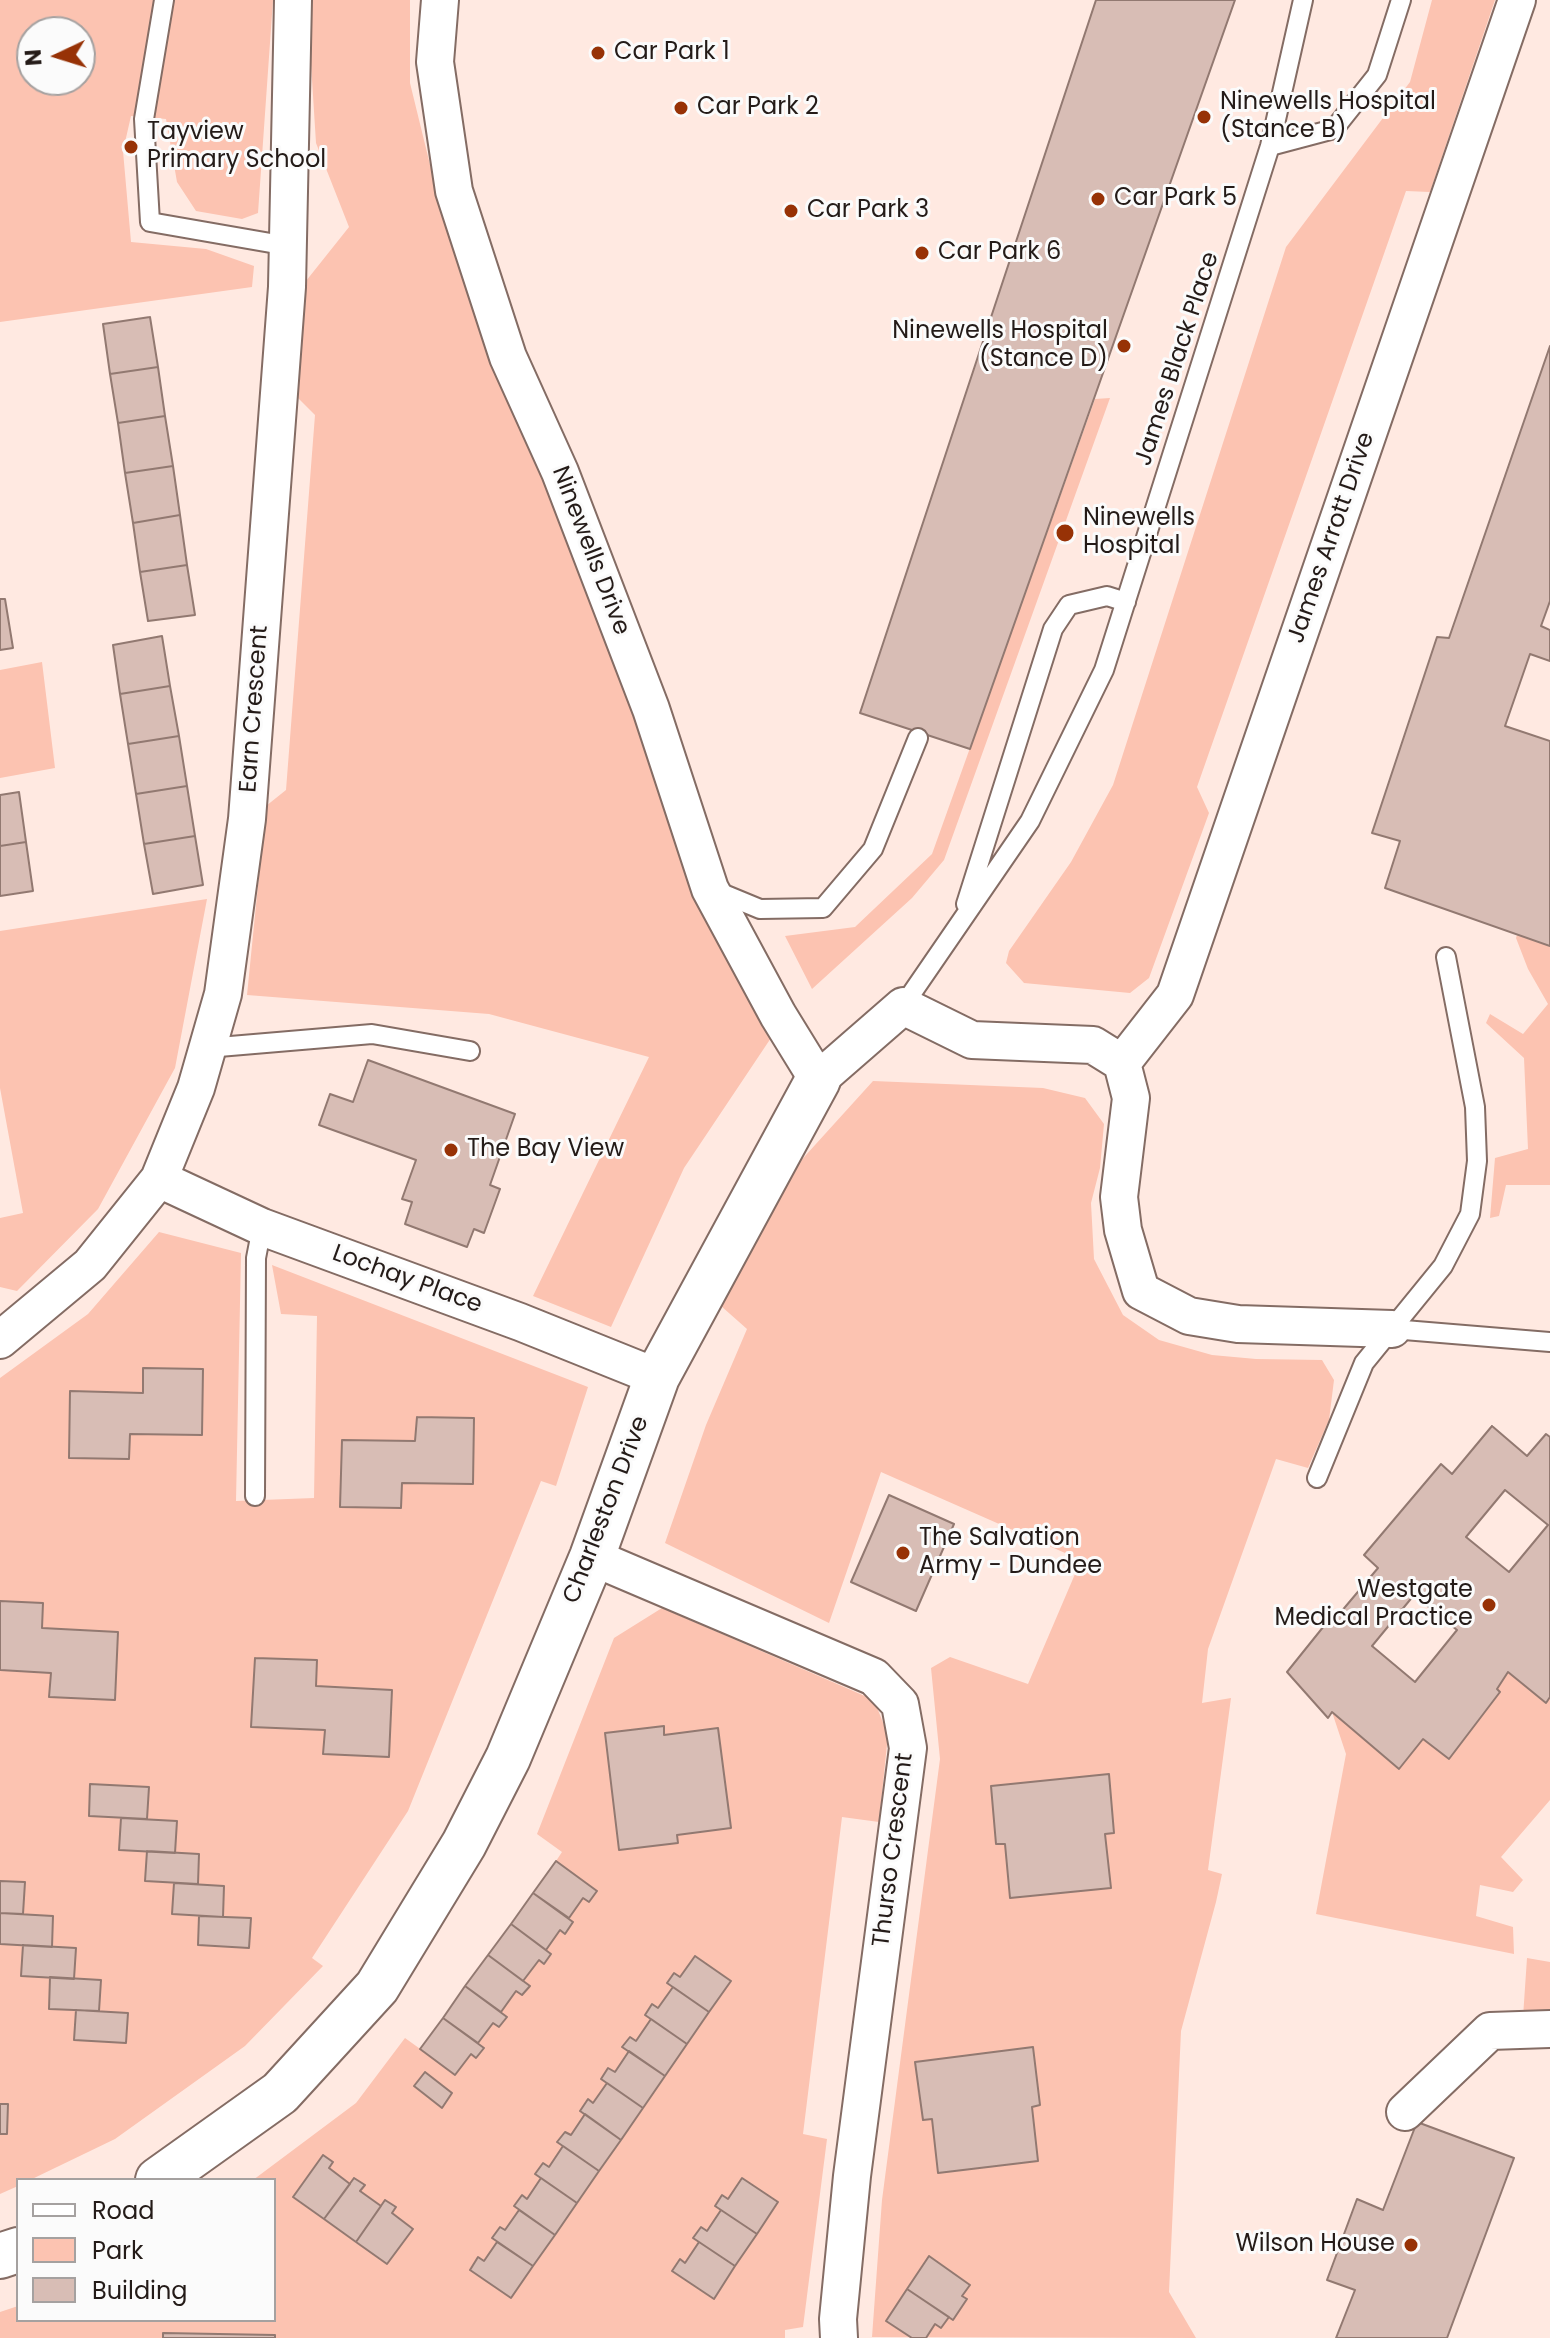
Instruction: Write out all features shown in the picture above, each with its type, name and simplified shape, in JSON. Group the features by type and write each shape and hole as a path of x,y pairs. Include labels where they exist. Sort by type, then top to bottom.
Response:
{"street":[{"name":"Earn Crescent","path":"2,1332 90,1265 159,1179 196,1088 223,994 247,819 288,246 293,0"},
{"name":"Ninewells Drive","path":"440,0 435,62 454,191 508,357 560,472 645,694 710,889 778,1015 818,1080"},
{"name":"James Arrott Drive","path":"1122,1063 1175,995 1517,0"},
{"path":"903,1006 972,1040 1093,1045 1122,1063 1131,1098 1119,1197 1123,1230 1141,1291 1189,1316 1238,1324 1392,1329"},
{"name":"Charleston Drive","path":"161,2178 280,2093 377,1987 464,1844 508,1758 592,1557 657,1377 818,1080 903,1006"},
{"name":"Lochay Place","path":"159,1179 262,1227 520,1322 657,1377"},
{"name":"Thurso Crescent","path":"592,1557 874,1677 900,1704 908,1748 851,2186 838,2319 839,2338"},
{"path":"1405,2112 1490,2031 1550,2029"}],"lane":[{"path":"164,0 144,119 150,222 288,246"},
{"name":"James Black Place","path":"903,1006 1030,821 1104,670 1270,146 1303,0"},
{"path":"1270,146 1334,129 1377,75 1401,0"},
{"path":"962,919 1053,629 1069,605 1107,596 1126,602"},
{"path":"710,889 760,909 823,908 873,849 918,738"},
{"path":"1317,1478 1364,1363 1443,1266 1470,1214 1477,1161 1475,1107 1446,957"},
{"path":"207,1048 372,1034 470,1051"},
{"path":"255,1496 256,1258 262,1227"},
{"path":"1392,1329 1550,1342"}],"green space":[{"name":"Tayview Primary School","path":"0,0 273,0 258,213 242,219 196,211 177,182 166,119 131,116 123,151 131,242 206,249 254,266 252,287 0,322"},
{"path":"307,0 410,0 410,83 433,177 704,873 781,1023 684,1168 611,1327 533,1296 649,1057 489,1014 247,995 266,806 286,790 315,415 296,396 302,286 349,227 316,143"},
{"path":"1432,0 1495,0 1430,192 1406,191 1197,787 1209,813 1149,978 1130,993 1024,983 1006,963 1009,951 1071,862 1113,785 1286,247 1410,82"},
{"path":"1110,398 944,860 912,898 812,989 785,936 855,927 932,854 1095,399"},
{"path":"42,662 55,768 0,778 0,670"},
{"path":"207,899 175,1068 98,1209 17,1291 0,1287 0,1218 23,1213 0,1088 0,931"},
{"path":"1517,935 1550,946 1550,1185 1506,1185 1499,1216 1490,1218 1495,1158 1528,1149 1524,1058 1486,1023 1490,1014 1523,1034 1548,1004 1528,969"},
{"path":"873,1081 1043,1088 1085,1098 1104,1124 1100,1168 1091,1203 1094,1259 1123,1315 1159,1340 1212,1355 1322,1360 1334,1380 1329,1420 1308,1468 1276,1459 1208,1649 1202,1703 1231,1698 1208,1870 1222,1874 1181,2031 1169,2292 1196,2338 872,2337 882,2200 940,1759 931,1668 950,1657 1028,1684 1081,1560 881,1472 829,1623 665,1543 706,1425 747,1329 721,1306 767,1198"},
{"path":"159,1232 241,1253 236,1501 314,1498 317,1316 281,1314 272,1265 588,1387 556,1486 541,1481 408,1811 312,1958 323,1966 245,2046 115,2139 34,2178 16,2178 16,2187 0,2194 0,1378 88,1314"},
{"path":"662,1608 874,1700 888,1735 879,1822 842,1817 803,2134 827,2139 803,2327 785,2330 785,2338 0,2338 0,2312 16,2307 16,2322 276,2322 276,2178 256,2178 356,2103 405,2038 455,2074 471,2054 476,2058 484,2048 478,2043 493,2023 499,2027 507,2017 501,2012 516,1991 522,1995 529,1986 523,1981 539,1960 545,1963 551,1954 546,1950 560,1930 566,1933 573,1922 569,1918 583,1898 556,1861 562,1852 537,1834 614,1638"},
{"path":"1508,1672 1546,1702 1550,1697 1550,1800 1501,1857 1523,1880 1513,1892 1480,1885 1476,1916 1513,1927 1514,1954 1316,1914 1346,1754 1332,1712 1399,1768 1423,1739 1449,1759 1499,1692 1497,1689"},
{"path":"1527,1958 1550,1962 1550,2017 1523,2017"}],"building":[{"name":"Car Park 5","path":"1096,0 1235,0 970,749 860,713"},
{"path":"150,317 158,367 110,374 103,324"},
{"path":"1550,346 1550,601 1541,626 1550,630 1550,661 1530,654 1505,726 1550,741 1550,946 1385,888 1400,841 1372,833 1437,637 1449,638"},
{"path":"158,367 165,416 118,423 110,374"},
{"path":"165,416 173,466 125,473 118,423"},
{"path":"173,466 180,515 133,523 125,473"},
{"path":"180,515 187,565 140,572 133,523"},
{"path":"187,565 195,615 148,621 140,572"},
{"path":"0,599 5,599 13,648 0,650"},
{"path":"162,636 170,686 120,694 113,645"},
{"path":"170,686 179,736 128,744 120,694"},
{"path":"179,736 187,786 136,794 128,744"},
{"path":"187,786 195,836 144,844 136,794"},
{"path":"19,792 26,842 0,846 0,795"},
{"path":"195,836 203,885 153,894 144,844"},
{"path":"26,842 33,891 0,896 0,846"},
{"path":"368,1060 515,1114 490,1185 500,1189 484,1233 474,1229 467,1247 405,1224 412,1202 402,1199 416,1160 319,1125 330,1094 353,1102"},
{"path":"143,1368 203,1369 202,1435 130,1434 129,1459 69,1458 70,1391 143,1393"},
{"path":"417,1417 474,1418 473,1484 402,1483 401,1508 340,1507 342,1440 415,1441"},
{"name":"Westgate Medical Practice","path":"1492,1426 1527,1456 1546,1434 1550,1437 1550,1697 1546,1703 1508,1672 1497,1689 1500,1692 1449,1759 1423,1739 1399,1769 1332,1712 1328,1718 1287,1672 1332,1616 1335,1619 1378,1568 1364,1555 1441,1464 1452,1474","holes":["1505,1490 1548,1525 1509,1572 1466,1537","1414,1595 1457,1630 1415,1682 1372,1646"]},
{"name":"The Salvation Army - Dundee","path":"889,1495 954,1524 916,1611 851,1582"},
{"path":"0,1601 43,1603 42,1628 118,1632 115,1700 49,1697 51,1673 0,1670"},
{"path":"255,1658 317,1660 316,1686 392,1690 389,1757 323,1754 325,1730 251,1727"},
{"path":"664,1726 664,1735 718,1728 731,1828 677,1835 678,1843 619,1850 605,1733"},
{"path":"1109,1774 1114,1833 1105,1834 1111,1888 1010,1898 1005,1844 996,1844 991,1786"},
{"path":"90,1784 149,1787 147,1819 89,1816"},
{"path":"121,1818 177,1821 175,1853 119,1850"},
{"path":"147,1851 199,1854 198,1884 145,1881"},
{"path":"556,1861 597,1891 589,1902 583,1898 569,1918 533,1893"},
{"path":"0,1881 25,1882 23,1914 0,1913"},
{"path":"174,1883 224,1886 223,1917 172,1914"},
{"path":"533,1893 573,1922 565,1934 560,1930 546,1950 511,1924"},
{"path":"0,1913 53,1916 52,1947 0,1944"},
{"path":"199,1916 251,1918 249,1948 198,1945"},
{"path":"511,1924 551,1954 544,1964 539,1960 523,1981 488,1955"},
{"path":"23,1945 76,1948 74,1979 21,1976"},
{"path":"488,1955 530,1986 522,1995 516,1991 501,2012 465,1986"},
{"path":"695,1956 731,1981 709,2012 667,1983 674,1973 680,1977"},
{"path":"50,1977 101,1980 99,2011 49,2009"},
{"path":"465,1986 507,2017 499,2027 493,2023 478,2043 443,2018"},
{"path":"673,1987 709,2012 687,2044 645,2015 652,2004 658,2008"},
{"path":"76,2010 128,2013 126,2043 74,2040"},
{"path":"443,2018 484,2048 476,2058 471,2054 455,2075 420,2049"},
{"path":"651,2019 687,2044 665,2076 622,2047 630,2037 636,2041"},
{"path":"1033,2047 1040,2105 1032,2107 1038,2161 938,2173 932,2119 923,2120 915,2062"},
{"path":"629,2051 665,2076 643,2108 601,2079 608,2068 615,2072"},
{"path":"425,2072 452,2093 442,2108 414,2086"},
{"path":"607,2083 643,2108 621,2140 580,2111 588,2099 593,2103"},
{"path":"0,2104 8,2104 7,2134 0,2134"},
{"path":"585,2114 621,2140 599,2171 557,2142 565,2132 571,2135"},
{"name":"Wilson House","path":"1417,2122 1514,2158 1447,2338 1336,2338 1355,2290 1327,2280 1357,2199 1383,2210"},
{"path":"563,2146 599,2171 577,2203 535,2174 543,2163 549,2167"},
{"path":"323,2155 333,2162 329,2168 350,2184 324,2219 293,2197"},
{"path":"354,2178 365,2185 360,2191 381,2206 356,2242 324,2219"},
{"path":"541,2178 577,2203 555,2235 514,2206 522,2195 527,2199"},
{"path":"742,2178 778,2202 757,2234 715,2206 722,2195 728,2199"},
{"path":"385,2200 396,2207 392,2213 413,2229 387,2264 356,2242"},
{"path":"519,2210 555,2235 533,2266 492,2238 500,2227 505,2230"},
{"path":"721,2210 757,2234 735,2266 693,2238 701,2227 707,2231"},
{"path":"497,2242 533,2266 511,2298 470,2270 478,2257 484,2261"},
{"path":"699,2242 735,2266 714,2299 672,2271 680,2259 685,2263"},
{"path":"929,2256 970,2285 962,2296 967,2299 953,2320 907,2289"},
{"path":"907,2289 949,2317 941,2328 935,2324 926,2338 912,2338 886,2321"},
{"path":"163,2333 275,2335 275,2338 163,2338"}],"place":[{"name":"Car Park 1","path":"598,53"},
{"name":"Car Park 2","path":"681,108"},
{"name":"Ninewells Hospital (Stance B)","path":"1204,117"},
{"name":"Tayview Primary School","path":"131,147"},
{"name":"Car Park 5","path":"1098,199"},
{"name":"Car Park 3","path":"791,211"},
{"name":"Car Park 6","path":"922,253"},
{"name":"Ninewells Hospital (Stance D)","path":"1124,346"},
{"name":"Ninewells Hospital","path":"1065,533"},
{"name":"The Bay View","path":"451,1150"},
{"name":"The Salvation Army - Dundee","path":"903,1553"},
{"name":"Westgate Medical Practice","path":"1489,1605"},
{"name":"Wilson House","path":"1411,2245"}]}
